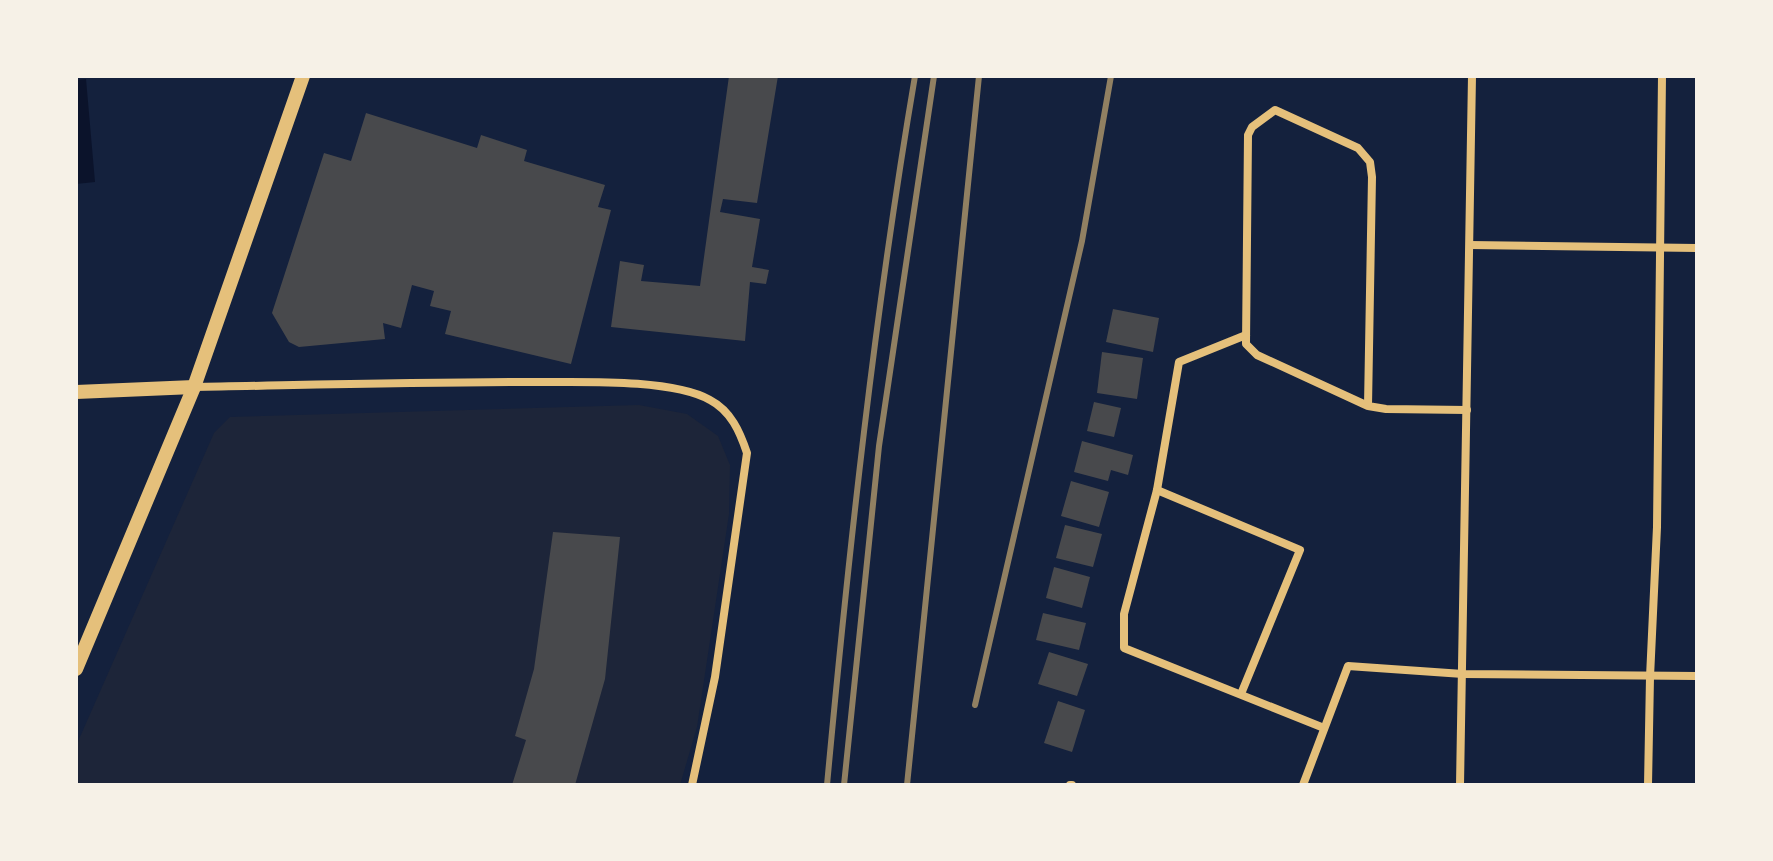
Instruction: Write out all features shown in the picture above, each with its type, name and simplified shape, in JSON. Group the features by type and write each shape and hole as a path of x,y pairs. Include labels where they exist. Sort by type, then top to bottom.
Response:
{"street":[{"path":"76,669 194,387 303,76"},
{"path":"1460,785 1472,76"},
{"path":"1648,785 1657,527 1662,76"},
{"path":"1368,406 1370,162 1358,148 1275,110 1252,127 1248,135 1246,344 1257,355 1368,406 1467,410"},
{"path":"1470,245 1697,248"},
{"path":"1246,335 1179,362 1157,490 1124,614 1124,648 1324,728"},
{"path":"76,392 454,382 606,383 692,392 712,400 739,429 747,453 715,677 692,785"},
{"path":"1157,490 1300,550 1241,694"},
{"path":"1303,785 1348,666 1463,674 1697,676"}],"shaded area":[{"path":"86,79 95,182 76,184 76,80"},
{"path":"639,405 687,414 718,436 730,465 729,514 697,727 680,785 76,785 76,746 214,433 230,417"}],"building":[{"path":"729,76 778,76 757,203 723,199 720,212 760,219 752,267 769,270 766,284 750,282 745,341 611,327 620,261 644,265 641,281 700,286"},
{"path":"366,113 477,148 481,135 527,150 524,161 605,185 598,207 611,210 571,364 445,334 451,311 430,306 434,291 412,285 401,328 383,323 385,339 299,347 289,342 272,313 324,153 351,161"},
{"path":"1113,309 1159,318 1153,352 1106,342"},
{"path":"1102,352 1143,358 1137,399 1097,393"},
{"path":"1094,402 1121,408 1114,437 1087,431"},
{"path":"1082,441 1133,455 1128,475 1111,470 1108,481 1074,472"},
{"path":"1071,481 1109,492 1099,527 1061,516"},
{"path":"1065,525 1102,534 1093,567 1056,558"},
{"path":"553,532 620,537 605,679 575,785 512,785 526,740 515,736 534,669"},
{"path":"1054,567 1090,577 1082,608 1046,598"},
{"path":"1043,613 1086,623 1079,650 1036,640"},
{"path":"1049,652 1088,664 1077,696 1038,684"},
{"path":"1058,701 1085,710 1072,752 1044,743"}],"railway":[{"path":"827,785 864,430 887,253 915,76"},
{"path":"844,785 879,446 934,76"},
{"path":"907,785 979,76"},
{"path":"975,705 1082,241 1111,76"}]}
